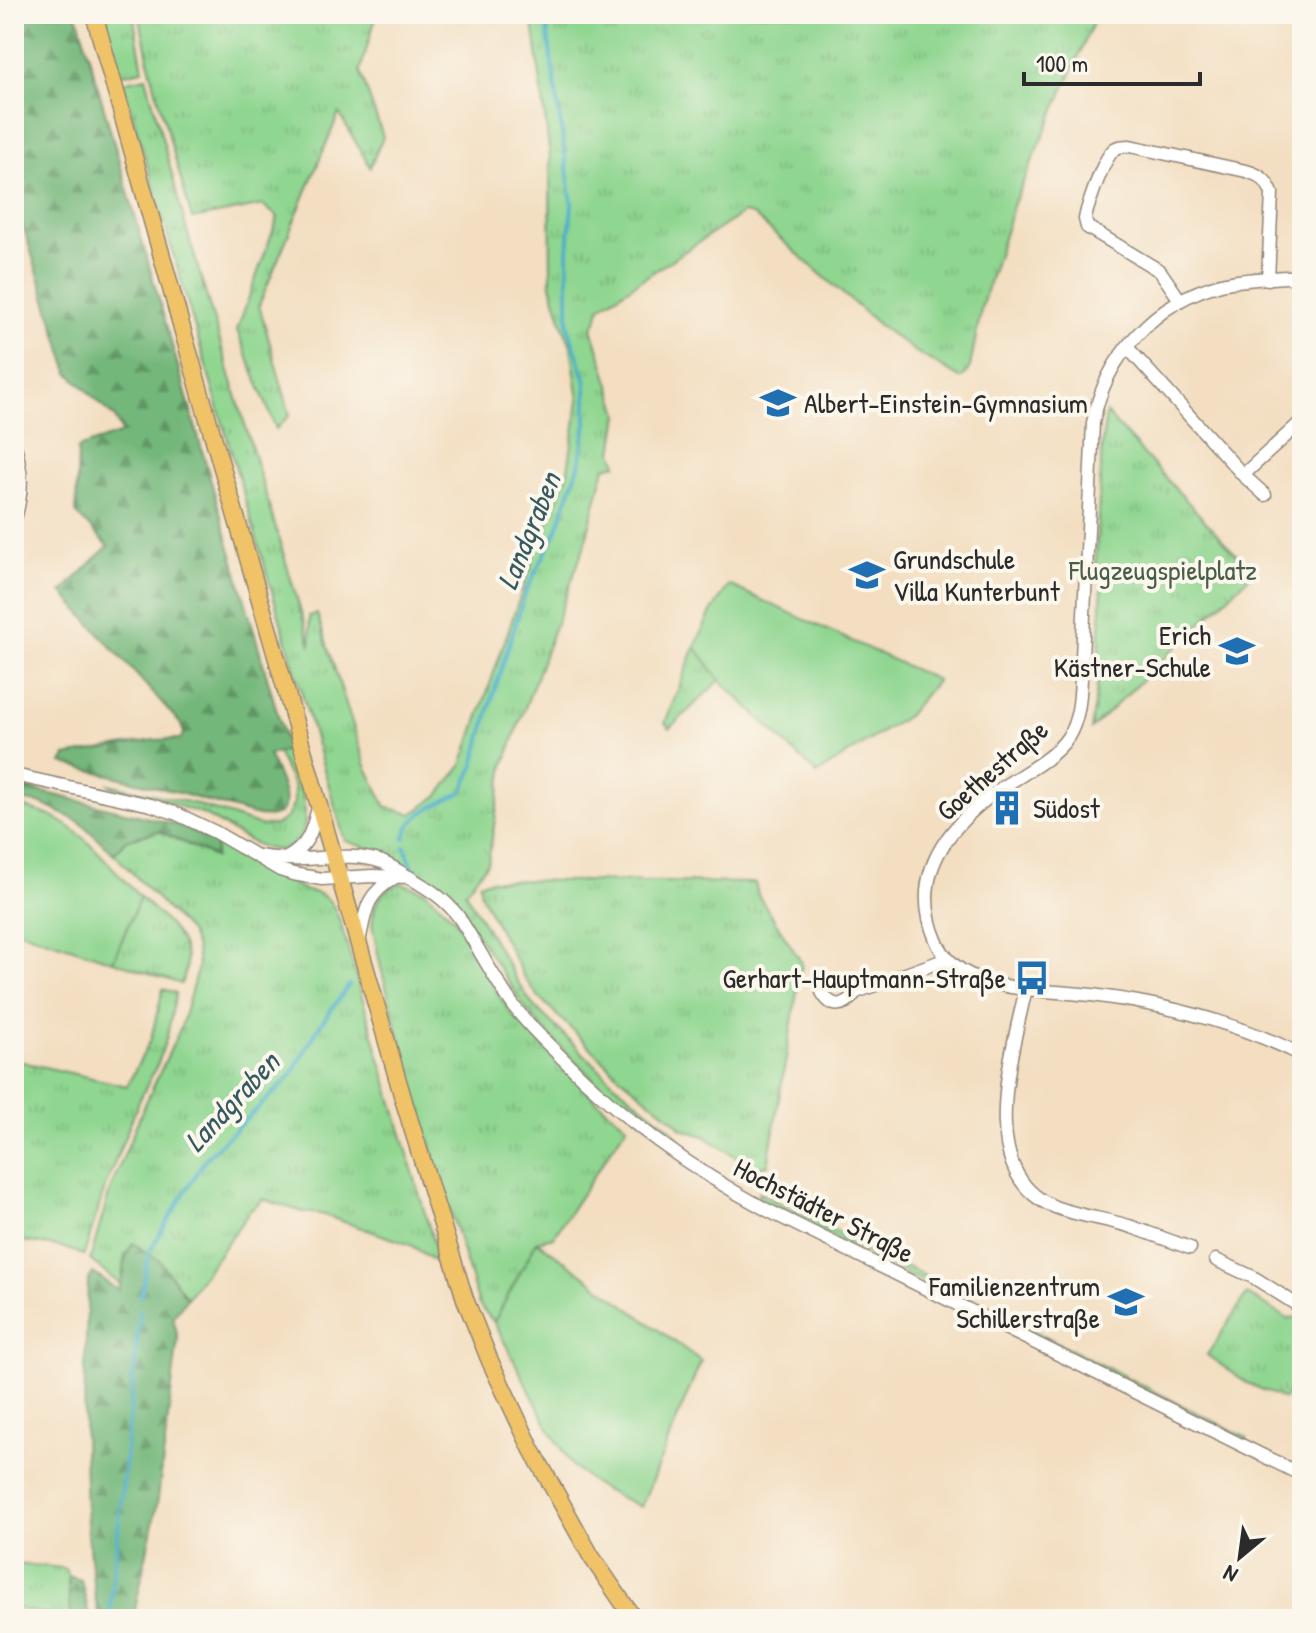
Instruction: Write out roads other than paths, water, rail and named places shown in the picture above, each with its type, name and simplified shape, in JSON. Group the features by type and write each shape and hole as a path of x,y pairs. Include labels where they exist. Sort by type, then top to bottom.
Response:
{"main road":[{"path":"94,14 340,879 465,1299 490,1361 561,1505 634,1619"}],"street":[{"path":"1180,300 1160,271 1087,227 1087,210 1097,184 1108,157 1120,146 1246,171 1267,181 1272,193 1268,279"},
{"name":"Goethestraße","path":"947,959 931,929 925,898 929,875 938,852 973,812 1057,749 1070,734 1077,715 1093,423 1103,388 1127,347 1147,323 1180,300 1222,284 1302,276"},
{"path":"1127,347 1243,475 1265,495"},
{"path":"1243,475 1302,421"},
{"path":"14,442 22,482 14,523"},
{"path":"14,775 175,813 280,870 293,874 340,879 409,877"},
{"path":"286,859 304,846 319,805"},
{"name":"Hochstädter Straße","path":"258,856 286,859 334,856 379,861 428,887 448,904 508,998 546,1042 602,1097 690,1165 767,1210 1302,1475"},
{"path":"359,942 371,896 394,878"},
{"path":"856,992 947,959 961,971 986,981 1102,996 1187,1013 1256,1035 1302,1055"},
{"path":"1026,988 1008,1071 1005,1112 1012,1163 1023,1183 1038,1198 1055,1207 1131,1227 1190,1248"},
{"path":"1216,1260 1253,1277 1302,1308"}],"waterway":[{"name":"Landgraben","path":"405,838 408,827 421,813 462,792 473,769 526,591 556,532 580,463 586,423 586,382 568,326 568,250 572,204 545,14"},
{"name":"Landgraben","path":"405,847 414,871"},
{"name":"Landgraben","path":"141,1297 149,1252 205,1159 290,1077 320,1025 349,985"},
{"name":"Landgraben","path":"109,1619 140,1311"}],"place":[{"name":"Albert-Einstein-Gymnasium","path":"778,403"},
{"name":"Grundschule Villa Kunterbunt","path":"867,575"},
{"name":"Erich Kästner-Schule","path":"1237,651"},
{"name":"Südost","path":"1007,808"},
{"name":"Gerhart-Hauptmann-Straße","path":"1032,978"},
{"name":"Familienzentrum Schillerstraße","path":"1126,1302"}],"park label":[{"name":"Flugzeugspielplatz","path":"1163,570"}]}
